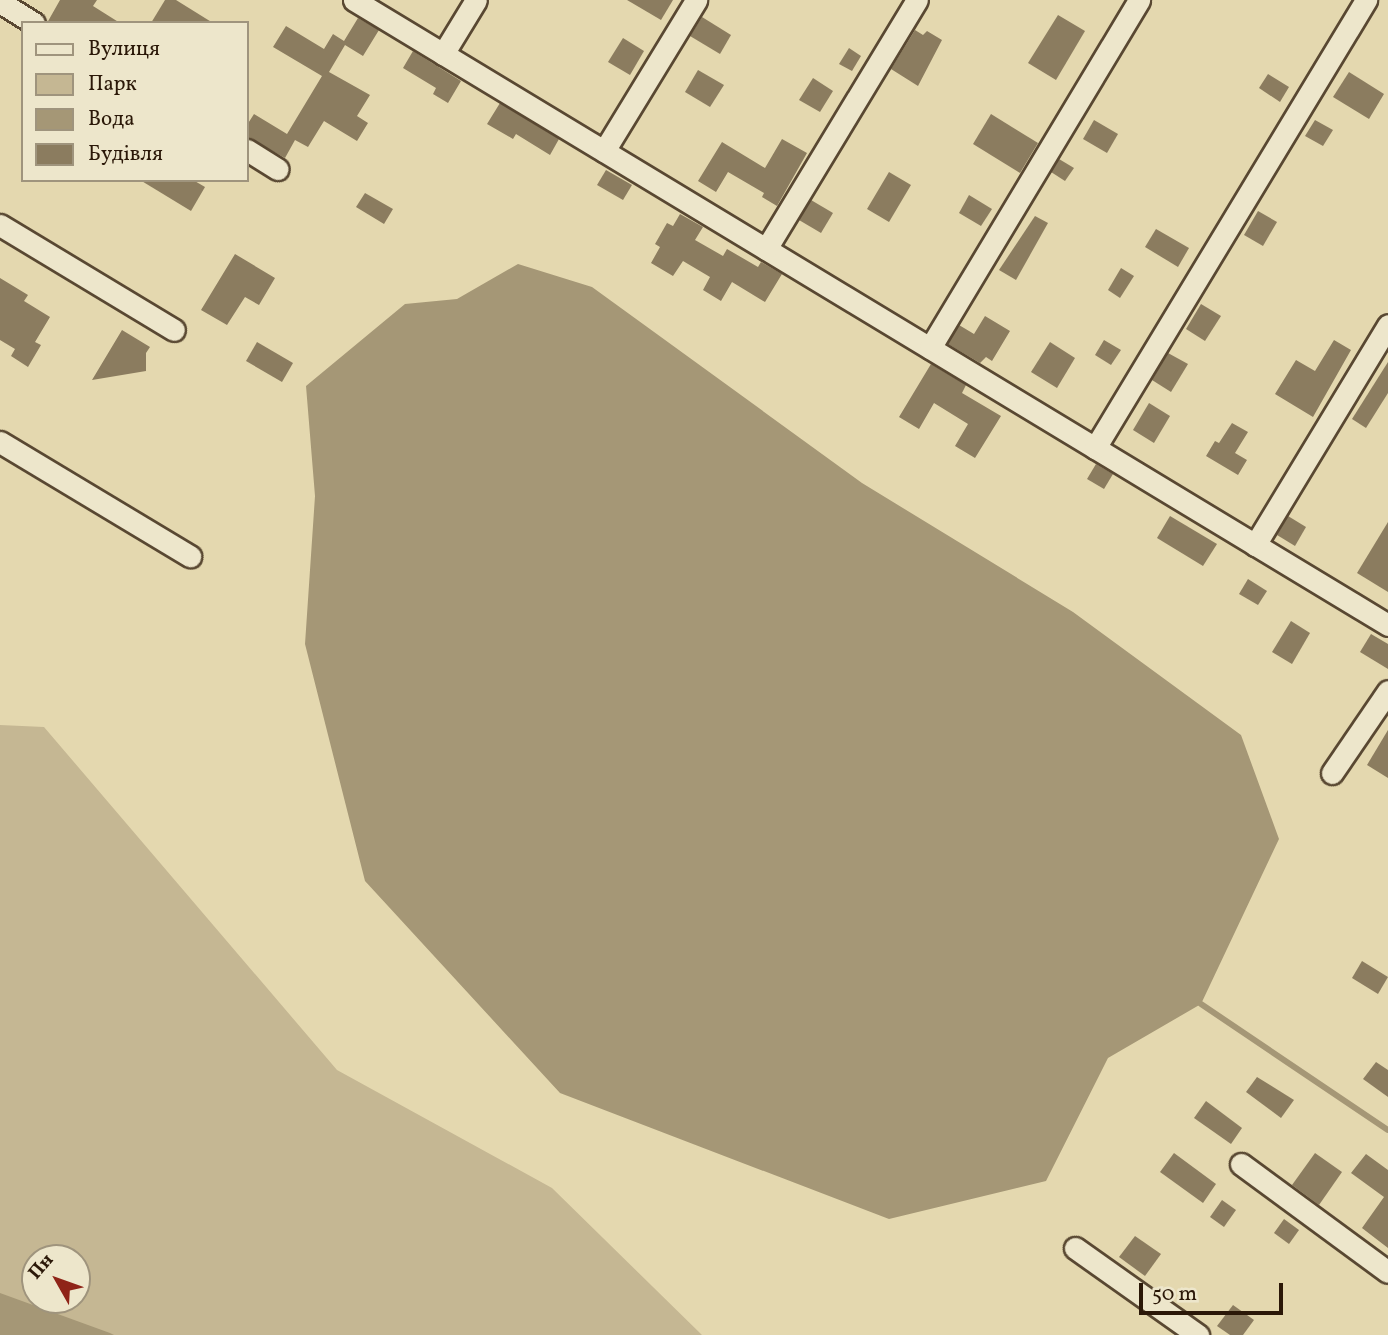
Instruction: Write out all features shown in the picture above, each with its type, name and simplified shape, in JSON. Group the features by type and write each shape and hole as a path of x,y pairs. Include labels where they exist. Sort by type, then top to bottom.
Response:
{"street":[{"path":"355,0 1388,625"},
{"path":"443,54 476,0"},
{"path":"604,151 696,0"},
{"path":"766,249 917,0"},
{"path":"930,348 1139,0"},
{"path":"1095,448 1366,0"},
{"path":"0,2 31,21"},
{"path":"248,151 278,169"},
{"path":"0,225 174,330"},
{"path":"1255,545 1388,325"},
{"path":"0,442 190,556"},
{"path":"1332,773 1388,691"},
{"path":"1241,1164 1388,1272"},
{"path":"1075,1248 1187,1332"}],"green space":[{"path":"0,725 44,727 337,1070 552,1188 702,1335 0,1335"}],"water":[{"path":"518,264 592,287 862,483 1073,612 1241,735 1279,839 1201,1004 1108,1058 1046,1181 889,1219 560,1093 365,881 305,644 315,496 306,386 405,304 457,299"},
{"path":"0,1293 21,1301 21,1314 58,1314 114,1335 0,1335"}],"building":[{"path":"60,0 97,0 93,6 117,21 48,21"},
{"path":"165,0 176,0 210,21 152,21"},
{"path":"627,0 673,0 661,20"},
{"path":"1058,15 1085,31 1056,80 1028,63"},
{"path":"702,17 731,35 720,54 690,36"},
{"path":"358,18 379,30 363,56 345,45 329,72 370,95 357,116 368,123 357,141 324,121 308,147 295,140 285,158 248,138 248,123 254,114 287,134 322,76 273,47 286,26 324,49 333,34 344,41"},
{"path":"915,30 923,35 927,31 942,40 918,86 891,69"},
{"path":"623,38 644,51 630,75 608,62"},
{"path":"849,48 861,56 852,71 839,64"},
{"path":"413,51 461,81 448,103 433,94 436,88 403,68"},
{"path":"698,70 724,85 710,107 685,92"},
{"path":"1349,72 1384,94 1369,119 1333,97"},
{"path":"1268,74 1289,87 1280,102 1259,88"},
{"path":"813,78 833,91 820,112 799,100"},
{"path":"500,103 559,139 550,155 516,134 513,139 487,124"},
{"path":"991,114 1038,143 1020,173 973,144"},
{"path":"1094,120 1118,134 1107,153 1083,139"},
{"path":"1315,120 1333,130 1323,146 1305,136"},
{"path":"782,139 807,153 777,206 762,197 764,193 728,172 716,192 698,181 722,142 765,168"},
{"path":"1059,159 1074,168 1065,181 1051,172"},
{"path":"606,170 632,185 623,200 597,185"},
{"path":"889,172 911,185 889,222 867,209"},
{"path":"143,182 196,182 205,187 191,211"},
{"path":"365,193 393,209 384,224 356,207"},
{"path":"969,195 992,209 981,226 959,213"},
{"path":"811,200 833,213 821,233 799,220"},
{"path":"1258,211 1277,222 1263,246 1244,235"},
{"path":"680,214 703,227 695,240 723,256 727,249 758,267 761,262 782,274 765,302 732,282 721,301 703,290 710,277 683,261 673,276 651,263 660,247 655,244 667,223 673,226"},
{"path":"1035,216 1048,223 1016,280 999,270"},
{"path":"1156,229 1189,248 1178,267 1145,247"},
{"path":"235,254 275,278 259,305 245,297 227,325 201,310"},
{"path":"1121,268 1134,276 1120,298 1108,290"},
{"path":"0,278 28,295 24,301 50,317 35,342 41,345 28,367 11,356 15,349 0,340"},
{"path":"1201,304 1221,316 1205,341 1186,329"},
{"path":"985,316 1010,331 992,361 986,357 980,363 948,344 959,325 974,334"},
{"path":"122,330 150,347 146,353 146,371 92,380"},
{"path":"1104,340 1121,350 1111,365 1095,355"},
{"path":"1334,340 1351,350 1313,417 1275,394 1296,360 1315,371"},
{"path":"257,342 293,363 282,382 246,361"},
{"path":"1050,342 1075,358 1057,388 1031,372"},
{"path":"1168,353 1188,364 1171,392 1152,380"},
{"path":"1388,362 1388,393 1366,428 1352,419"},
{"path":"931,364 966,385 962,393 1001,416 975,458 955,446 968,424 934,403 919,429 899,417"},
{"path":"1149,403 1170,416 1154,443 1133,430"},
{"path":"1232,423 1248,432 1235,453 1247,460 1238,475 1206,456 1215,441 1219,443"},
{"path":"1096,464 1113,474 1104,489 1087,479"},
{"path":"1170,516 1217,544 1203,566 1157,538"},
{"path":"1288,516 1306,527 1295,546 1277,535"},
{"path":"1388,522 1388,592 1357,573"},
{"path":"1248,579 1267,591 1258,605 1239,594"},
{"path":"1291,621 1310,633 1292,664 1272,652"},
{"path":"1371,634 1388,644 1388,669 1360,652"},
{"path":"1388,730 1388,778 1367,765"},
{"path":"1362,961 1388,977 1378,994 1352,978"},
{"path":"1376,1062 1388,1070 1388,1097 1363,1079"},
{"path":"1257,1077 1294,1100 1281,1118 1246,1092"},
{"path":"1206,1101 1242,1128 1231,1144 1194,1118"},
{"path":"1174,1153 1216,1184 1203,1203 1160,1172"},
{"path":"1315,1153 1342,1172 1319,1205 1292,1185"},
{"path":"1366,1154 1388,1170 1388,1248 1362,1228 1384,1197 1351,1173"},
{"path":"1222,1200 1236,1210 1224,1227 1210,1217"},
{"path":"1284,1219 1299,1230 1289,1244 1274,1233"},
{"path":"1135,1236 1161,1254 1145,1276 1119,1257"},
{"path":"1233,1305 1254,1320 1243,1335 1230,1335 1217,1326"}],"waterway":[{"path":"1201,1004 1388,1130"}]}
